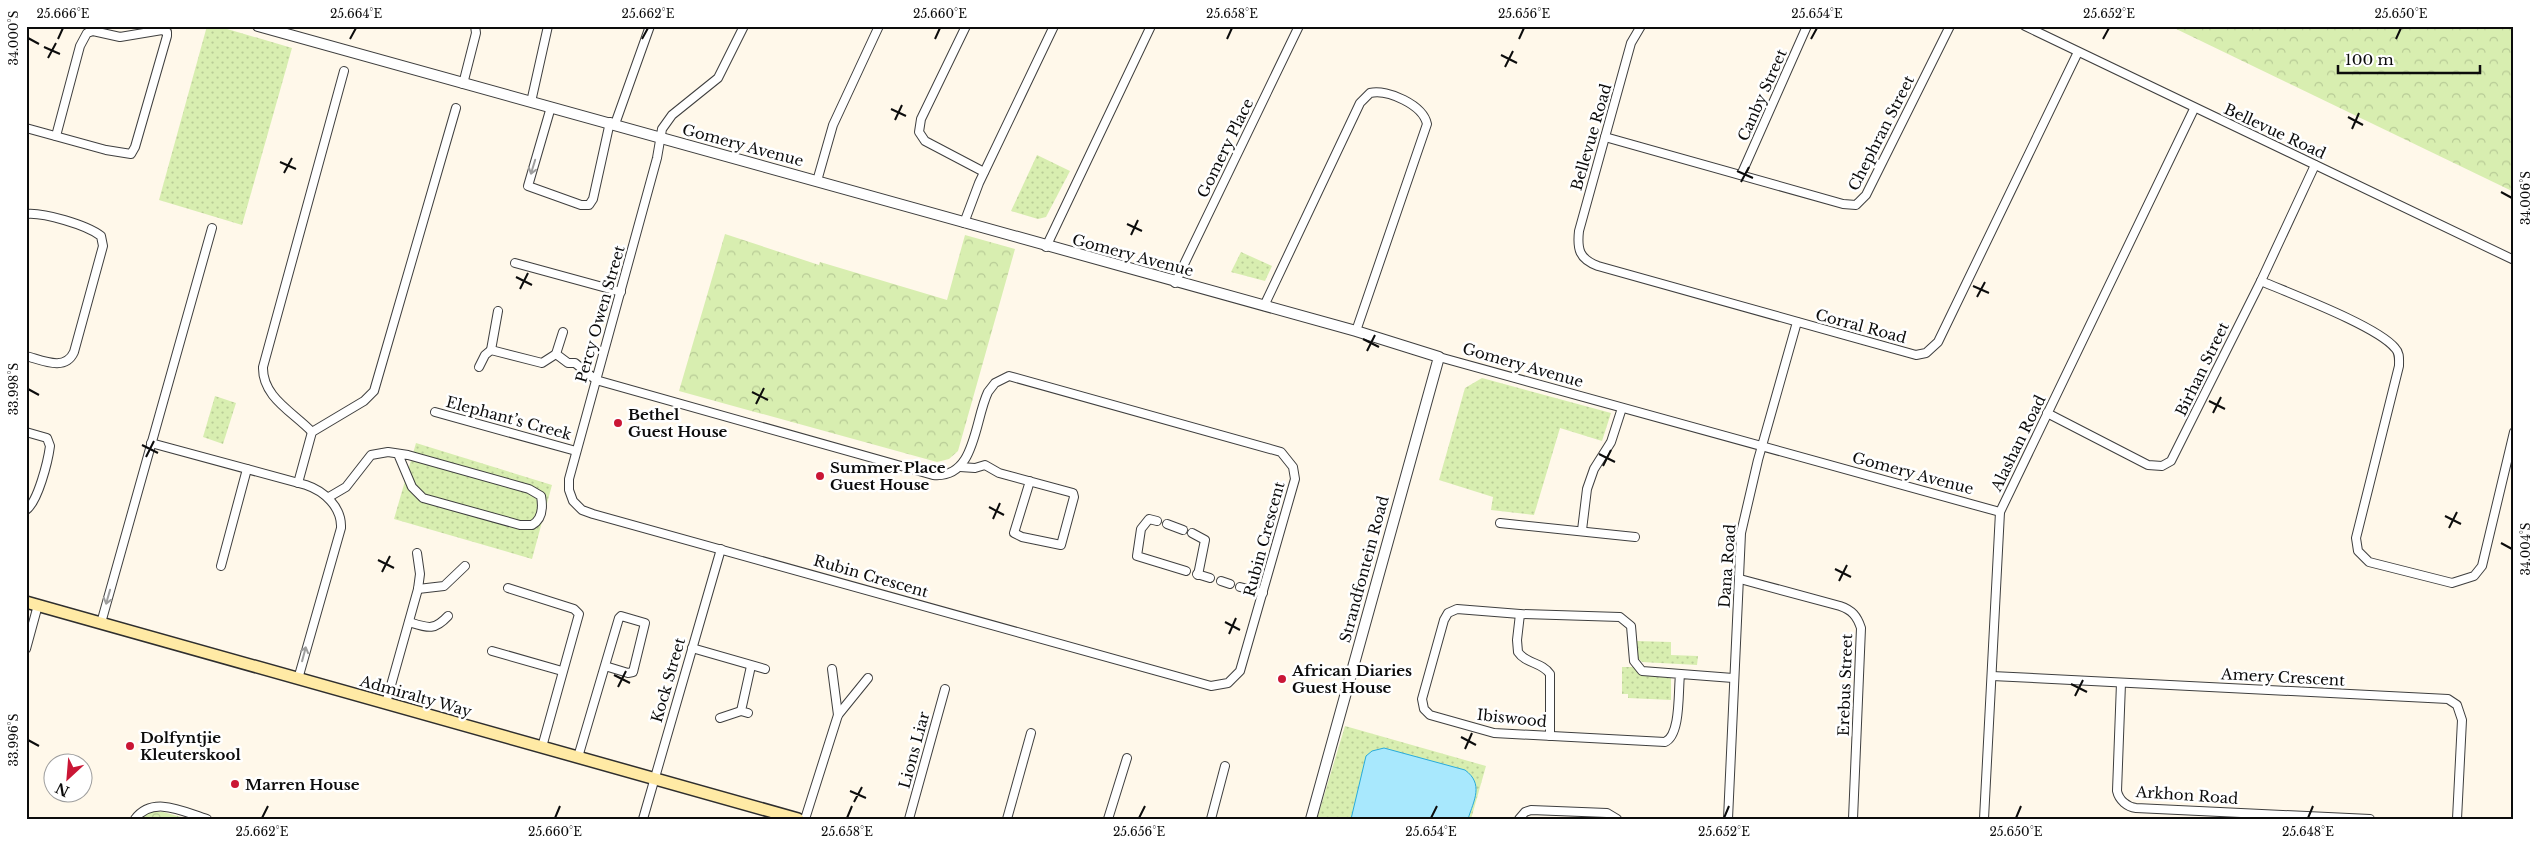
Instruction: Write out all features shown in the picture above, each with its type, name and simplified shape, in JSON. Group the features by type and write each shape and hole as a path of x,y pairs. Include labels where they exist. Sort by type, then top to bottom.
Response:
{"main road":[{"name":"Admiralty Way","path":"26,602 798,819"}],"street":[{"name":"Gomery Avenue","path":"258,26 463,84 613,123 1046,247 1356,331 1439,357 2000,512"},
{"path":"463,84 476,33 475,26"},
{"path":"531,102 548,26"},
{"path":"550,107 528,186 581,205 589,205 593,199 613,123 650,26"},
{"name":"Percy Owen Street","path":"571,497 569,479 657,158 660,138 668,119 718,78 744,26"},
{"path":"817,181 833,125 878,26"},
{"path":"966,26 921,119 919,132 925,141 984,172"},
{"path":"964,223 968,207 1054,26"},
{"path":"1046,247 1152,26"},
{"name":"Gomery Place","path":"1175,283 1299,26"},
{"name":"Bellevue Road","path":"1582,256 1578,247 1579,231 1631,43 1641,26"},
{"name":"Canby Street","path":"1741,176 1807,26"},
{"name":"Chephran Street","path":"1605,137 1843,204 1856,205 1861,202 1950,26"},
{"name":"Bellevue Road","path":"2024,26 2194,109 2514,260"},
{"path":"26,128 123,154 131,154 136,147 167,32 162,28 120,37 94,31 87,33 80,46 56,136"},
{"name":"Corral Road","path":"1582,256 1598,266 1916,355 1926,353 1935,346 2078,52"},
{"path":"312,432 267,388 263,377 263,367 344,72"},
{"path":"1264,306 1360,103 1370,93 1387,94 1418,109 1425,116 1427,124 1356,331"},
{"path":"298,483 312,432 364,401 374,391 456,108"},
{"name":"Alashan Road","path":"1984,819 2000,512 2194,109"},
{"name":"Birhan Street","path":"2047,413 2148,464 2156,467 2167,464 2176,452 2261,281 2315,165"},
{"path":"26,214 62,220 93,231 101,236 104,246 70,359 63,363 54,364 26,356"},
{"path":"101,622 212,228"},
{"path":"515,263 621,292"},
{"path":"2261,281 2379,334 2397,349 2400,356 2356,538 2358,551 2369,562 2452,583 2474,576 2482,566 2514,432"},
{"path":"479,368 485,355 491,350 498,311"},
{"name":"Dana Road","path":"1728,819 1741,533 1762,447 1797,322"},
{"path":"491,350 542,363 556,354 563,332"},
{"path":"556,354 568,363 575,363 596,380 933,475 949,474 960,467 972,468 985,464 995,471 1074,494 1061,545 1022,537 1014,532 1030,482"},
{"name":"Strandfontein Road","path":"1311,819 1439,357"},
{"name":"Rubin Crescent","path":"571,497 576,505 587,511 1212,686 1228,683 1240,671 1295,479 1293,467 1288,459 1272,448 1009,376 994,383 988,392 970,449 960,467"},
{"path":"1582,530 1587,489 1594,469 1611,442 1622,408"},
{"name":"Elephant’s Creek","path":"435,412 576,451"},
{"path":"26,432 47,438 50,446 37,495 31,507 26,510"},
{"path":"151,443 318,489 329,497 340,520 341,528 298,679"},
{"path":"329,497 346,487 371,455 382,452 398,454 536,492 541,496 542,503 539,518 532,525 520,525 423,498 412,487 398,454"},
{"path":"221,566 247,470"},
{"path":"1157,521 1149,519 1143,524 1137,556 1186,571"},
{"path":"1500,523 1635,537"},
{"path":"1167,524 1183,530"},
{"path":"1192,533 1205,540 1198,574 1210,578"},
{"name":"Kock Street","path":"643,819 721,549"},
{"path":"386,703 420,581 417,553"},
{"path":"418,589 444,586 465,566"},
{"name":"Erebus Street","path":"1740,579 1840,606 1847,609 1859,620 1862,628 1853,819"},
{"path":"1221,581 1230,584"},
{"path":"1240,587 1263,593"},
{"path":"508,588 579,612 542,747"},
{"path":"26,649 38,605"},
{"name":"Ibiswood","path":"1680,675 1676,724 1668,740 1550,736 1482,731 1436,717 1427,712 1423,706 1424,693 1448,613 1457,610 1620,617 1631,626 1634,661 1639,669 1648,673 1733,678"},
{"path":"1520,614 1518,652 1528,661 1546,668 1550,674 1550,736"},
{"path":"409,622 434,627 439,626 448,616"},
{"path":"578,757 605,666 620,616 645,623 633,672 605,666"},
{"path":"692,648 765,670"},
{"path":"492,651 562,671"},
{"path":"720,718 744,712 751,666"},
{"path":"832,669 838,715"},
{"name":"Amery Crescent","path":"1992,676 2448,699 2457,706 2462,720 2457,819"},
{"path":"805,819 838,715 868,678"},
{"name":"Arkhon Road","path":"2121,683 2117,791 2120,799 2127,805 2136,808 2370,819"},
{"name":"Lions Liar","path":"909,819 945,689"},
{"path":"1007,819 1031,733"},
{"path":"1108,819 1126,758"},
{"path":"1211,819 1225,766"},
{"path":"135,819 145,809 158,806 207,819"},
{"path":"1520,819 1525,812 1531,810 1607,812 1617,819"}],"green space":[{"path":"207,26 217,26 292,48 242,225 159,200"},
{"path":"2170,26 2514,26 2514,192"},
{"path":"1037,155 1070,171 1046,217 1038,219 1011,211"},
{"path":"725,234 819,265 820,262 947,300 965,235 1015,249 958,451 949,459 937,462 679,391"},
{"path":"1241,252 1272,266 1265,281 1231,272"},
{"path":"1482,378 1611,413 1602,441 1560,428 1534,515 1491,510 1493,497 1439,480 1465,388"},
{"path":"215,396 236,403 223,444 203,437"},
{"path":"416,443 552,485 532,559 394,519"},
{"path":"1636,641 1671,642 1671,655 1698,656 1697,665 1642,662 1636,656"},
{"path":"1622,667 1634,667 1641,673 1671,675 1671,700 1628,698 1628,694 1622,694"},
{"path":"1345,726 1486,766 1471,819 1317,819"},
{"path":"150,812 163,812 188,819 141,819"}],"water":[{"path":"1384,748 1465,770 1471,775 1476,787 1476,793 1468,819 1351,819 1366,756 1372,751"}],"place":[{"name":"Bethel Guest House","path":"618,423"},
{"name":"Summer Place Guest House","path":"820,476"},
{"name":"African Diaries Guest House","path":"1282,679"},
{"name":"Dolfyntjie Kleuterskool","path":"130,746"},
{"name":"Marren House","path":"235,784"}]}
